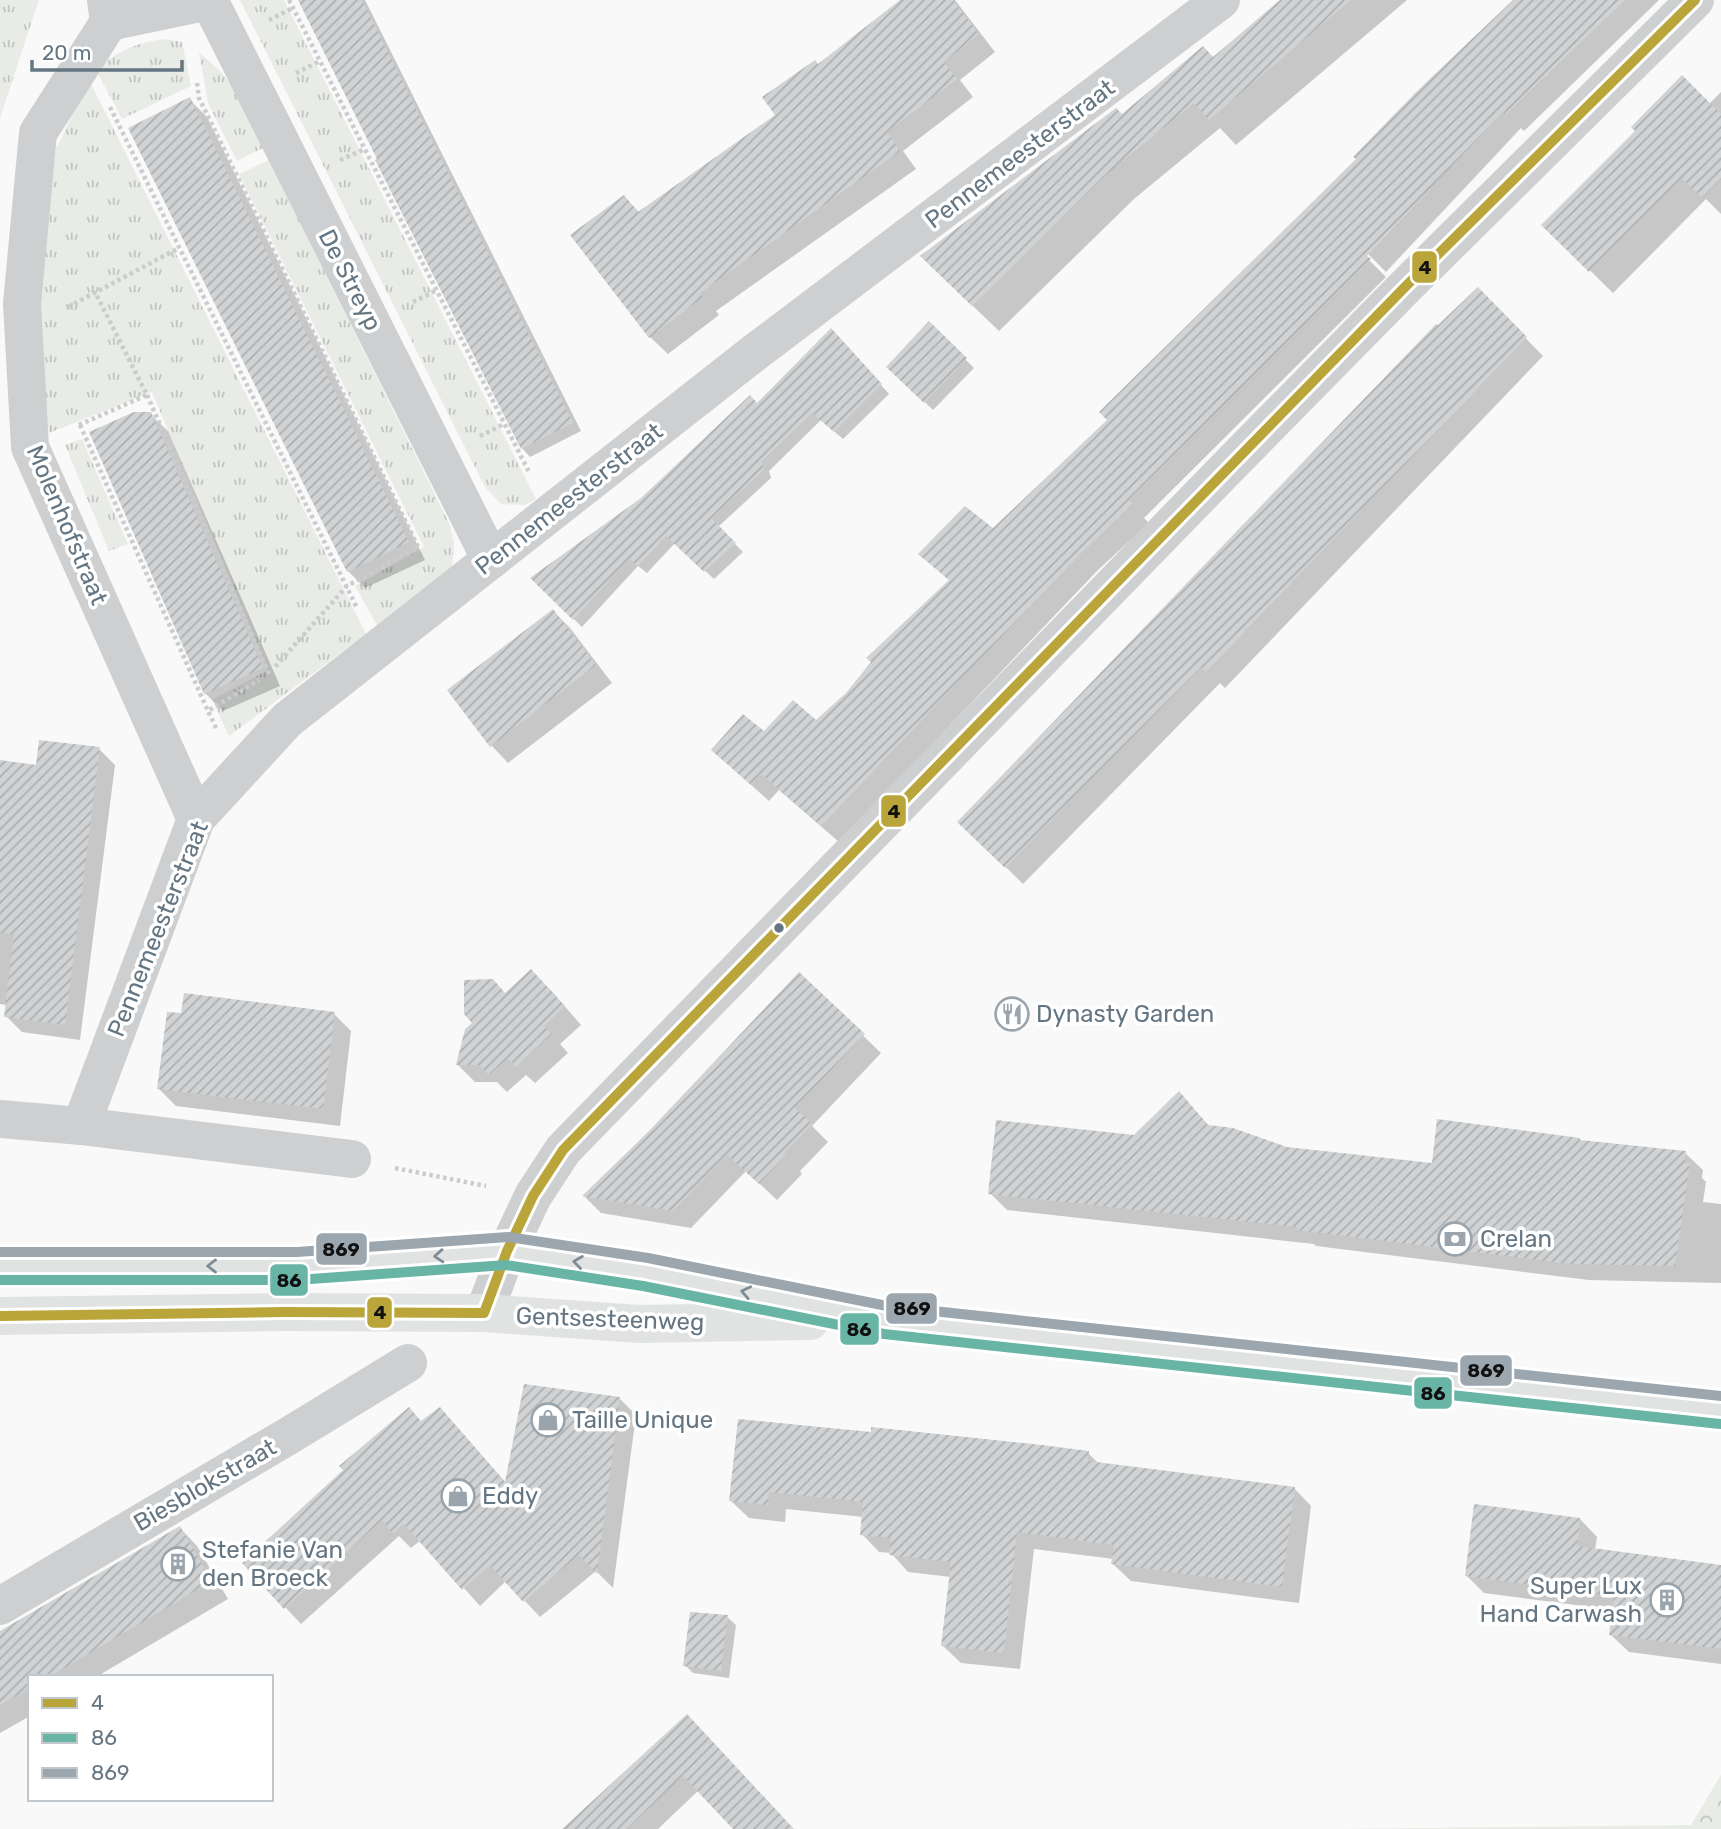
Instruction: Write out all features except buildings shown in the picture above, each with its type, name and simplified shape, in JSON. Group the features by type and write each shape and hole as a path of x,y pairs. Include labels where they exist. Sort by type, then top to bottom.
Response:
{"main road":[{"name":"Gentsesteenweg","path":"0,1266 297,1266 507,1251 645,1272 885,1321 1721,1410"},
{"name":"Gentsesteenweg","path":"0,1315 284,1312 484,1314 640,1324 885,1321"}],"street":[{"name":"Pennemeesterstraat","path":"81,1126 197,819 287,720 754,353 1222,0"},
{"path":"484,1314 507,1251 533,1196 563,1150 1224,470 1695,0"},
{"name":"De Streyp","path":"107,11 210,1 491,560"},
{"name":"Molenhofstraat","path":"107,11 85,56 38,133 22,304 30,447 197,819"},
{"path":"0,1119 81,1126 352,1159"},
{"name":"Biesblokstraat","path":"0,1606 408,1363"}],"path":[{"path":"289,0 551,514"},
{"path":"85,56 379,649"},
{"path":"196,75 199,98 418,547 347,586 270,674 208,711"},
{"path":"24,331 179,248"},
{"path":"95,292 147,395 270,674"},
{"path":"30,447 147,395"},
{"path":"80,425 238,774"}],"green space":[{"path":"0,0 39,0 0,118"},
{"path":"240,0 284,0 536,499 525,505 501,504 485,487"},
{"path":"166,39 182,42 191,86 122,119 96,70 128,48"},
{"path":"199,52 221,72 239,94 263,148 237,161 208,103"},
{"path":"89,80 366,634 229,736 212,700 268,670 152,392 49,433 34,314 56,149"},
{"path":"269,160 450,525 454,544 452,567 377,625 355,586 424,547 239,174"},
{"path":"82,439 128,544 109,551 65,445"},
{"path":"1721,1775 1721,1829 1338,1829 1691,1825"}],"transit line":[{"name":"4","path":"0,1316 284,1312 484,1313 507,1251 533,1196 563,1150 1405,287 1695,0"},
{"name":"869","path":"0,1252 297,1252 508,1237 648,1258 887,1306 1721,1396"},
{"name":"86","path":"0,1280 297,1280 506,1265 643,1286 884,1334 1720,1424"}],"place":[{"name":"Dynasty Garden","path":"1012,1014"},
{"name":"Crelan","path":"1455,1239"},
{"name":"Taille Unique","path":"548,1420"},
{"name":"Eddy","path":"458,1496"},
{"name":"Stefanie Van den Broeck","path":"178,1564"},
{"name":"Super Lux Hand Carwash","path":"1667,1600"}]}
